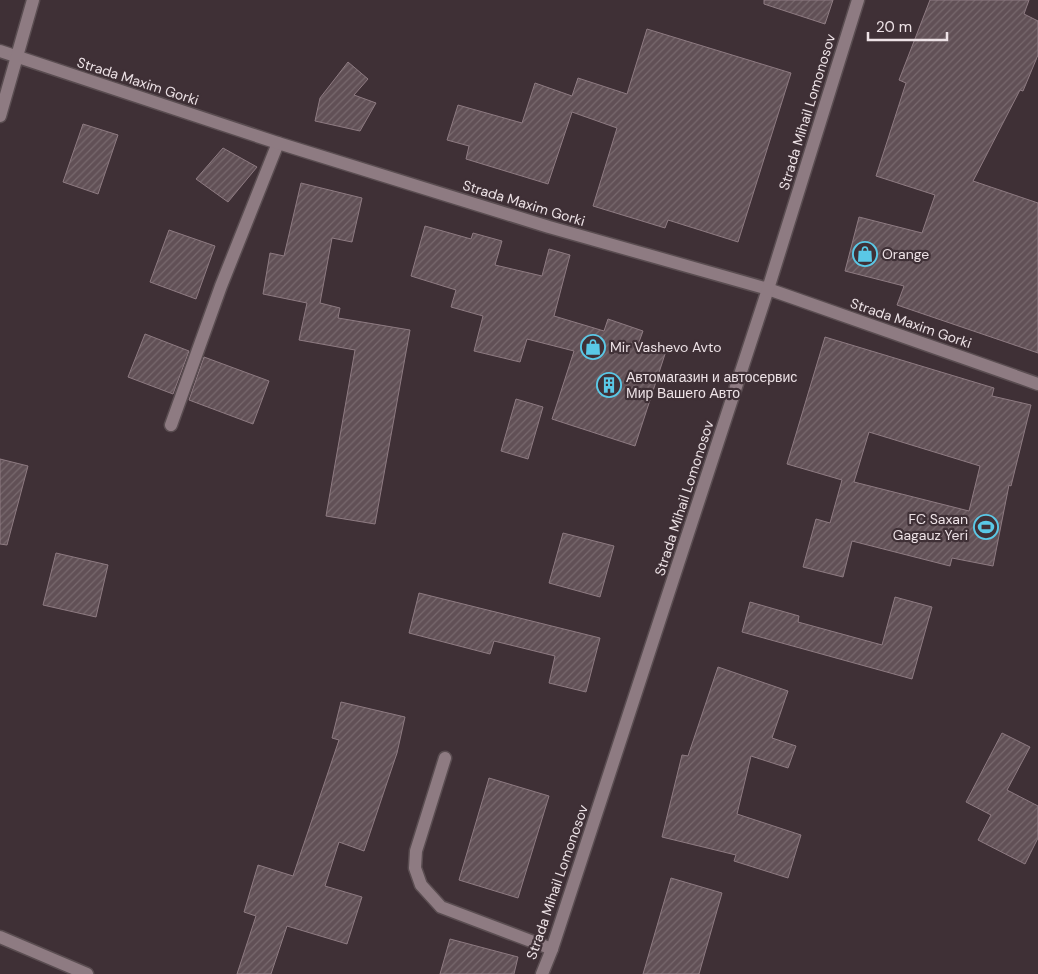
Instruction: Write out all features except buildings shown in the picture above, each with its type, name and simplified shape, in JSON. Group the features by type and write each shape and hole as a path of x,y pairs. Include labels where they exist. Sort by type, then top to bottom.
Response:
{"street":[{"path":"0,116 33,0"},
{"name":"Strada Mihail Lomonosov","path":"542,974 768,289 858,0"},
{"name":"Strada Maxim Gorki","path":"0,51 278,143 549,227 768,289 1038,384"},
{"path":"171,425 221,286 278,143"},
{"path":"445,758 416,851 415,868 421,885 442,907 552,948"},
{"path":"0,937 82,973"}],"place":[{"name":"Orange","path":"865,254"},
{"name":"Mir Vashevo Avto","path":"593,347"},
{"name":"Автомагазин и автосервис Мир Вашего Авто","path":"609,385"},
{"name":"FC Saxan Gagauz Yeri","path":"986,527"}]}
